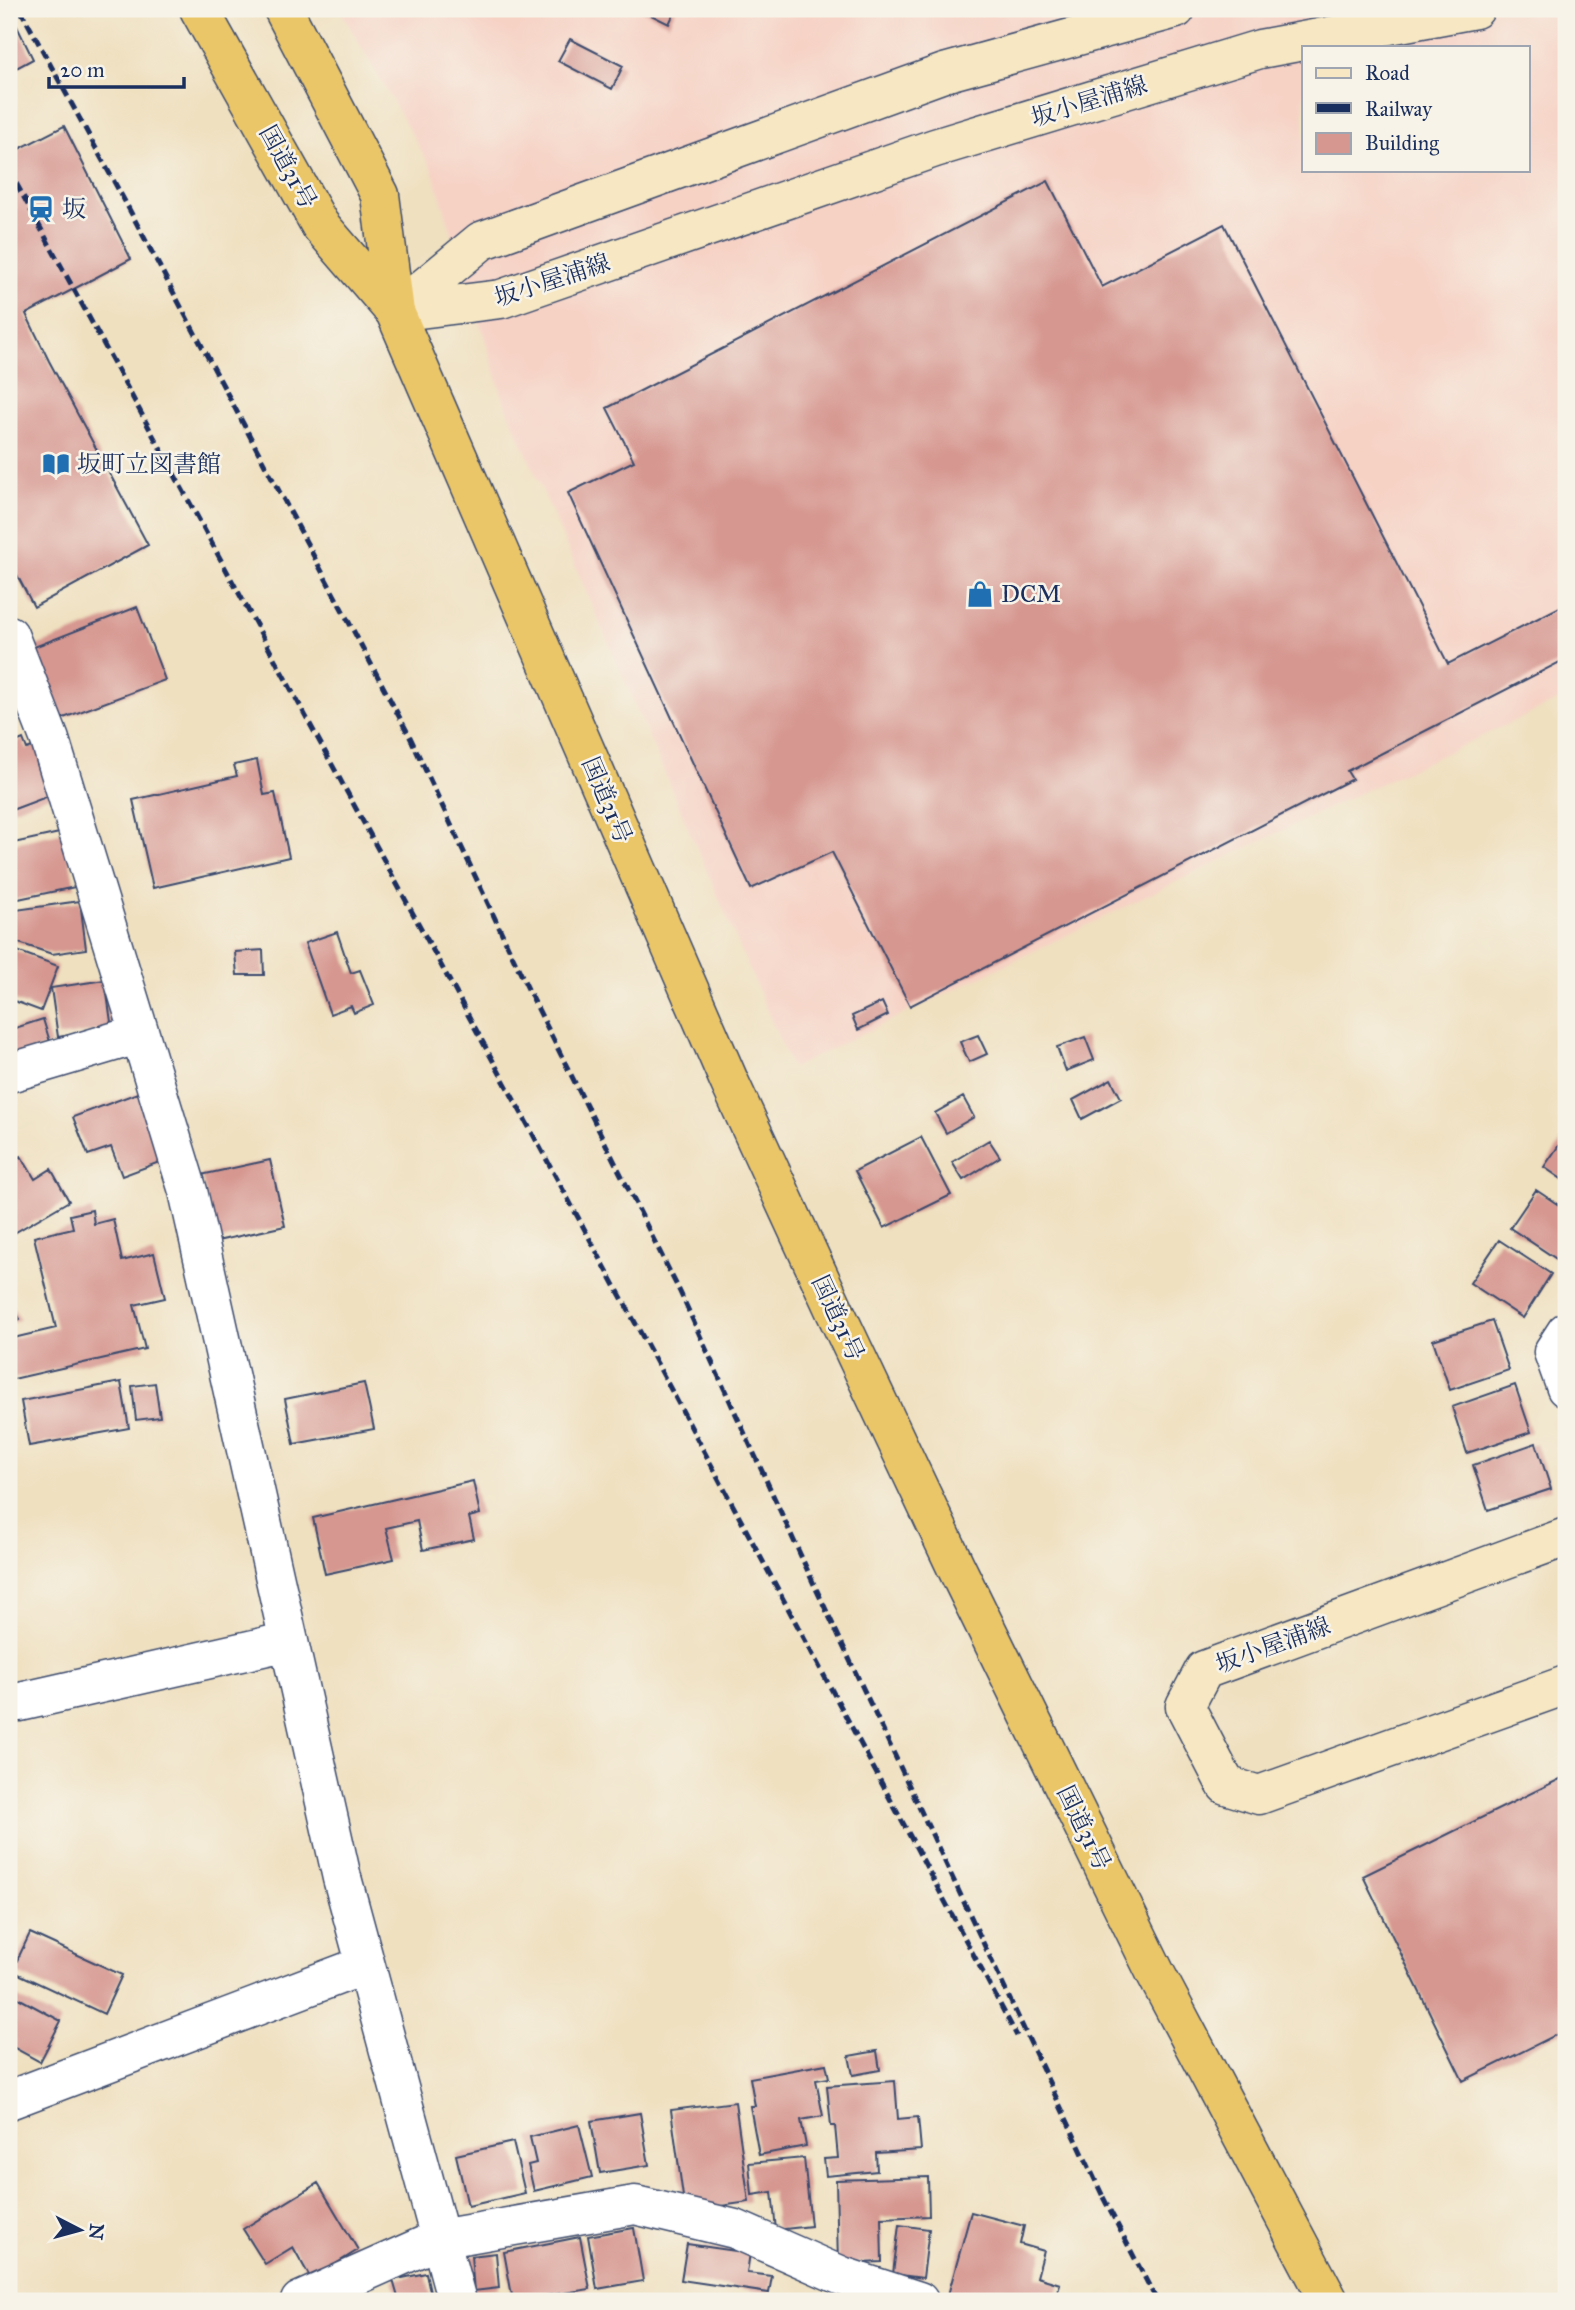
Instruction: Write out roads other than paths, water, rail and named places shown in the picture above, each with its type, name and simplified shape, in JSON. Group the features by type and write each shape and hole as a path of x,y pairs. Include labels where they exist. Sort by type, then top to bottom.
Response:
{"highway":[{"name":"国道31号","path":"199,9 320,225 395,312"},
{"name":"国道31号","path":"283,9 380,195 395,312 729,1081 955,1565 1156,1974 1329,2301"}],"main road":[{"path":"395,312 481,241 944,74 1176,9"},
{"name":"坂小屋浦線","path":"395,312 501,299 935,148 1260,49 1475,9"},
{"name":"坂小屋浦線","path":"1566,1537 1204,1671 1185,1706 1226,1785 1259,1796 1566,1685"}],"street":[{"path":"9,635 50,740 188,1191 342,1878 457,2301"},
{"path":"9,1073 140,1034"},
{"path":"1566,1332 1553,1352 1566,1388"},
{"path":"20,1702 289,1641"},
{"path":"9,2100 365,1965"},
{"path":"300,2301 439,2239 635,2205 735,2230 842,2276 919,2301"}],"railway":[{"path":"20,9 410,737 528,989 680,1292 811,1578 1106,2203"},
{"path":"9,170 630,1313 1017,2036"},
{"path":"1103,2197 1157,2301"}],"place":[{"name":"坂","path":"41,209"},
{"name":"坂町立図書館","path":"56,464"},
{"name":"DCM","path":"980,594"}]}
